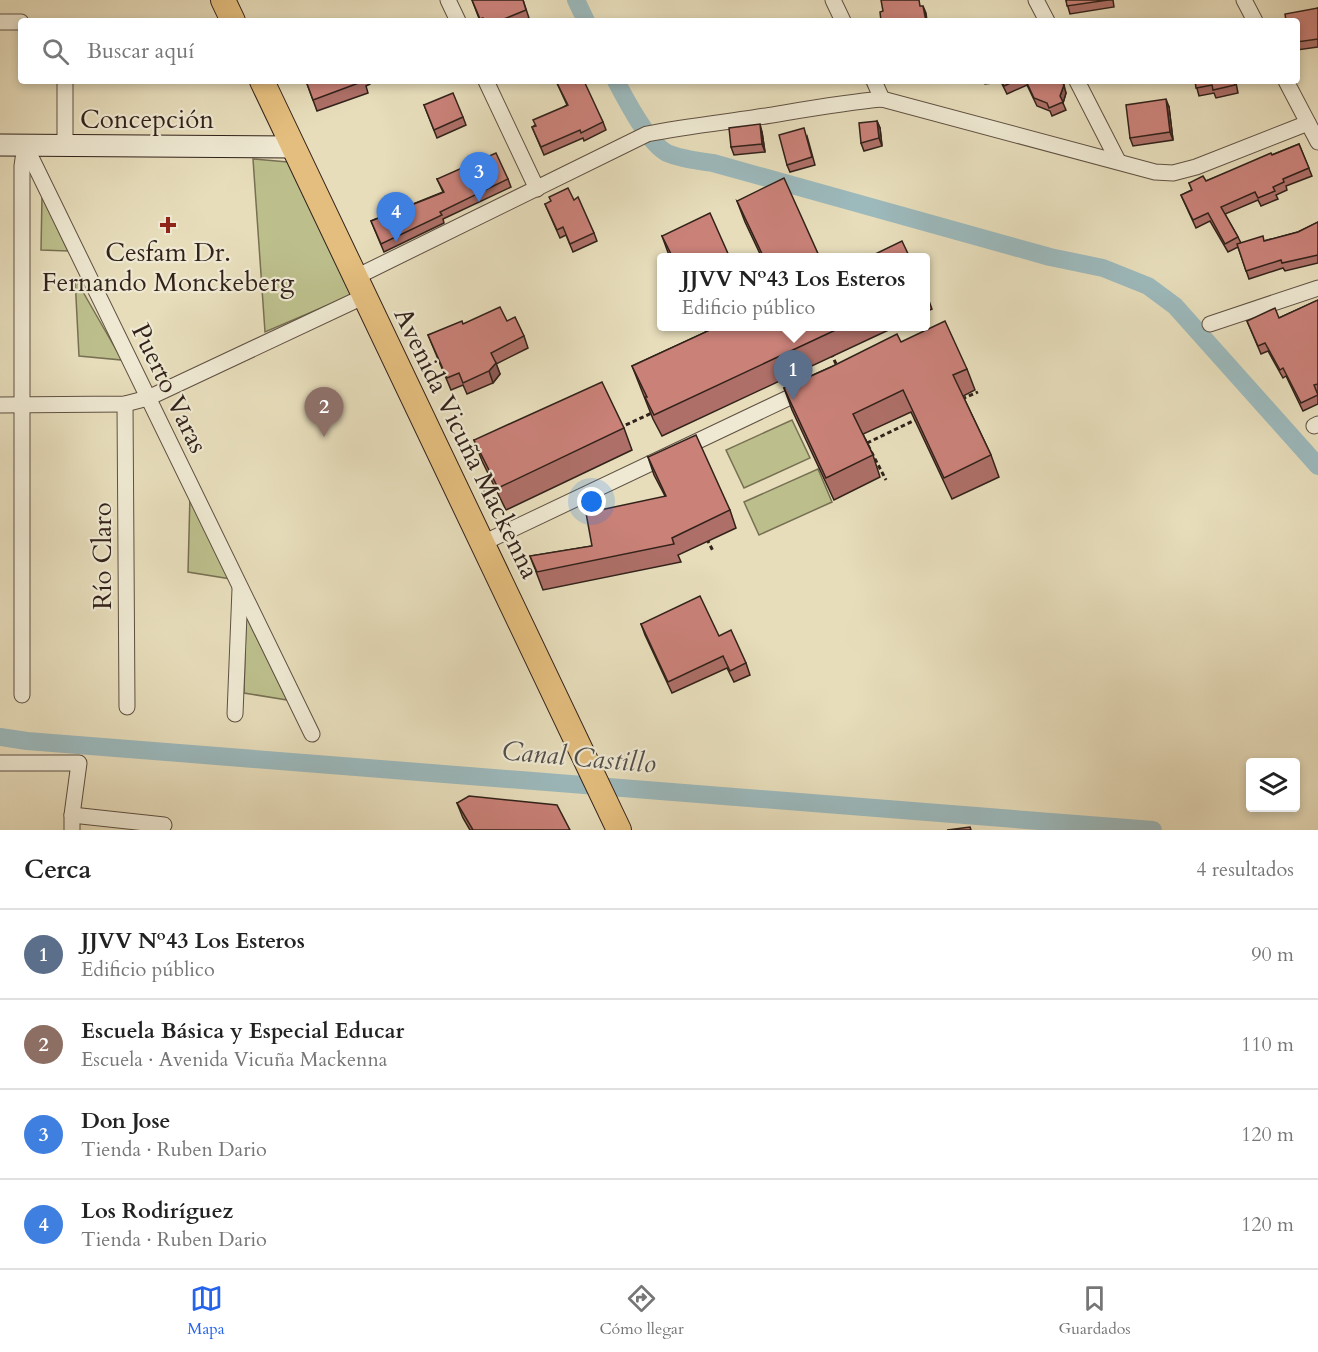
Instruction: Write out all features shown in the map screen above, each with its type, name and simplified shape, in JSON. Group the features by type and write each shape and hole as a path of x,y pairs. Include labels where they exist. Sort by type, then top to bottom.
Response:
{"main road":[{"path":"223,0 232,18"},
{"name":"Avenida Vicuña Mackenna","path":"263,84 615,822"}],"street":[{"path":"448,0 457,18"},
{"path":"833,0 842,18"},
{"path":"1036,0 1045,18"},
{"path":"1244,0 1253,18"},
{"path":"0,22 18,22"},
{"path":"65,84 65,146"},
{"path":"487,84 537,189"},
{"path":"875,84 882,99"},
{"path":"1079,84 1118,161"},
{"path":"1288,84 1318,142"},
{"path":"0,405 126,404 148,398 360,287 537,189 647,134 838,103 882,99 1155,172 1173,173 1196,167 1308,123"},
{"name":"Concepción","path":"0,145 294,147"},
{"path":"22,695 22,166 25,145"},
{"name":"Puerto Varas","path":"25,145 312,734"},
{"path":"1210,324 1318,288"},
{"path":"483,543 841,373"},
{"name":"Río Claro","path":"126,404 127,707"},
{"name":"Puerto Varas","path":"235,714 240,586"},
{"path":"0,763 79,763 72,823 164,825"}],"path":[{"path":"831,353 841,373"},
{"path":"957,401 978,392"},
{"path":"615,430 658,410"},
{"path":"867,443 917,419"},
{"path":"858,424 886,480"},
{"path":"463,501 506,481"},
{"path":"703,530 713,551"}],"green space":[{"path":"253,159 299,163 361,291 265,332"},
{"path":"42,195 68,251 41,250"},
{"path":"75,278 122,360 79,356"},
{"path":"792,420 810,458 744,488 726,450"},
{"path":"818,469 832,502 759,535 744,502"},
{"path":"190,495 231,579 188,572"},
{"path":"246,616 287,700 244,693"}],"building":[{"path":"472,0 523,0 526,10 506,18 480,18"},
{"path":"881,0 919,0 925,18 881,18 880,12 883,11"},
{"path":"1066,0 1108,0 1067,6"},
{"path":"1318,8 1318,39 1300,42 1300,18 1286,18 1285,14"},
{"path":"307,84 356,84 313,100"},
{"path":"558,84 585,84 603,122 581,133 580,130 541,147 532,127 536,126 533,120 568,105"},
{"path":"1027,84 1064,85 1060,96 1063,102 1049,108 1047,103 1034,98"},
{"path":"1195,84 1235,85 1213,90 1212,85 1196,88"},
{"path":"453,93 463,117 434,130 424,105"},
{"path":"1166,99 1170,132 1130,138 1126,105"},
{"path":"877,121 879,138 861,143 859,123"},
{"path":"760,124 762,144 731,147 729,128"},
{"path":"804,128 812,157 787,165 779,135"},
{"path":"1299,144 1309,168 1283,179 1284,182 1273,187 1275,191 1258,198 1255,192 1221,207 1238,237 1225,244 1208,213 1193,220 1181,195 1192,190 1189,183 1203,176 1206,181 1271,153 1272,155"},
{"path":"496,153 508,179 440,212 442,215 381,244 371,221 444,192 437,179"},
{"path":"784,178 818,253 762,253 737,201"},
{"path":"568,188 574,200 578,197 594,233 570,244 563,227 557,230 545,204 551,201 549,197"},
{"path":"710,213 728,253 670,253 662,236"},
{"path":"1318,222 1318,255 1282,263 1281,260 1246,271 1237,244 1263,236 1264,241 1298,232"},
{"path":"902,241 908,253 877,253"},
{"path":"1318,300 1318,384 1314,385 1318,395 1301,403 1283,368 1280,370 1265,343 1258,346 1247,321 1275,308 1279,318"},
{"path":"500,307 507,321 515,317 524,336 491,353 496,363 489,371 463,383 459,373 447,378 428,335 462,321 463,324"},
{"path":"945,321 967,369 953,375 991,455 944,478 903,390 853,414 873,455 826,478 784,388 897,334 901,342 924,331 930,331 930,328"},
{"path":"708,331 833,331 654,415 632,366"},
{"path":"602,382 624,428 498,488 474,440"},
{"path":"696,435 730,510 672,538 674,544 537,572 530,556 592,546 586,513 666,496 648,457"},
{"path":"700,596 719,636 731,630 746,663 730,671 723,656 668,682 641,624"},
{"path":"469,796 557,805 570,830 473,830 457,803"},
{"path":"970,827 971,830 947,830"}],"waterway":[{"path":"576,0 585,18"},
{"path":"618,84 645,131 667,153 713,163 1050,257 1103,268 1148,286 1175,306 1318,466"},
{"name":"Canal Castillo","path":"0,737 27,741 1153,830"}],"place":[{"name":"Don Jose","path":"479,202"},
{"name":"Cesfam Dr. Fernando Monckeberg","path":"168,225"},
{"name":"Los Rodiríguez","path":"396,242"},
{"name":"JJVV Nº43 Los Esteros","path":"793,400"},
{"name":"Escuela Básica y Especial Educar","path":"324,437"}]}
